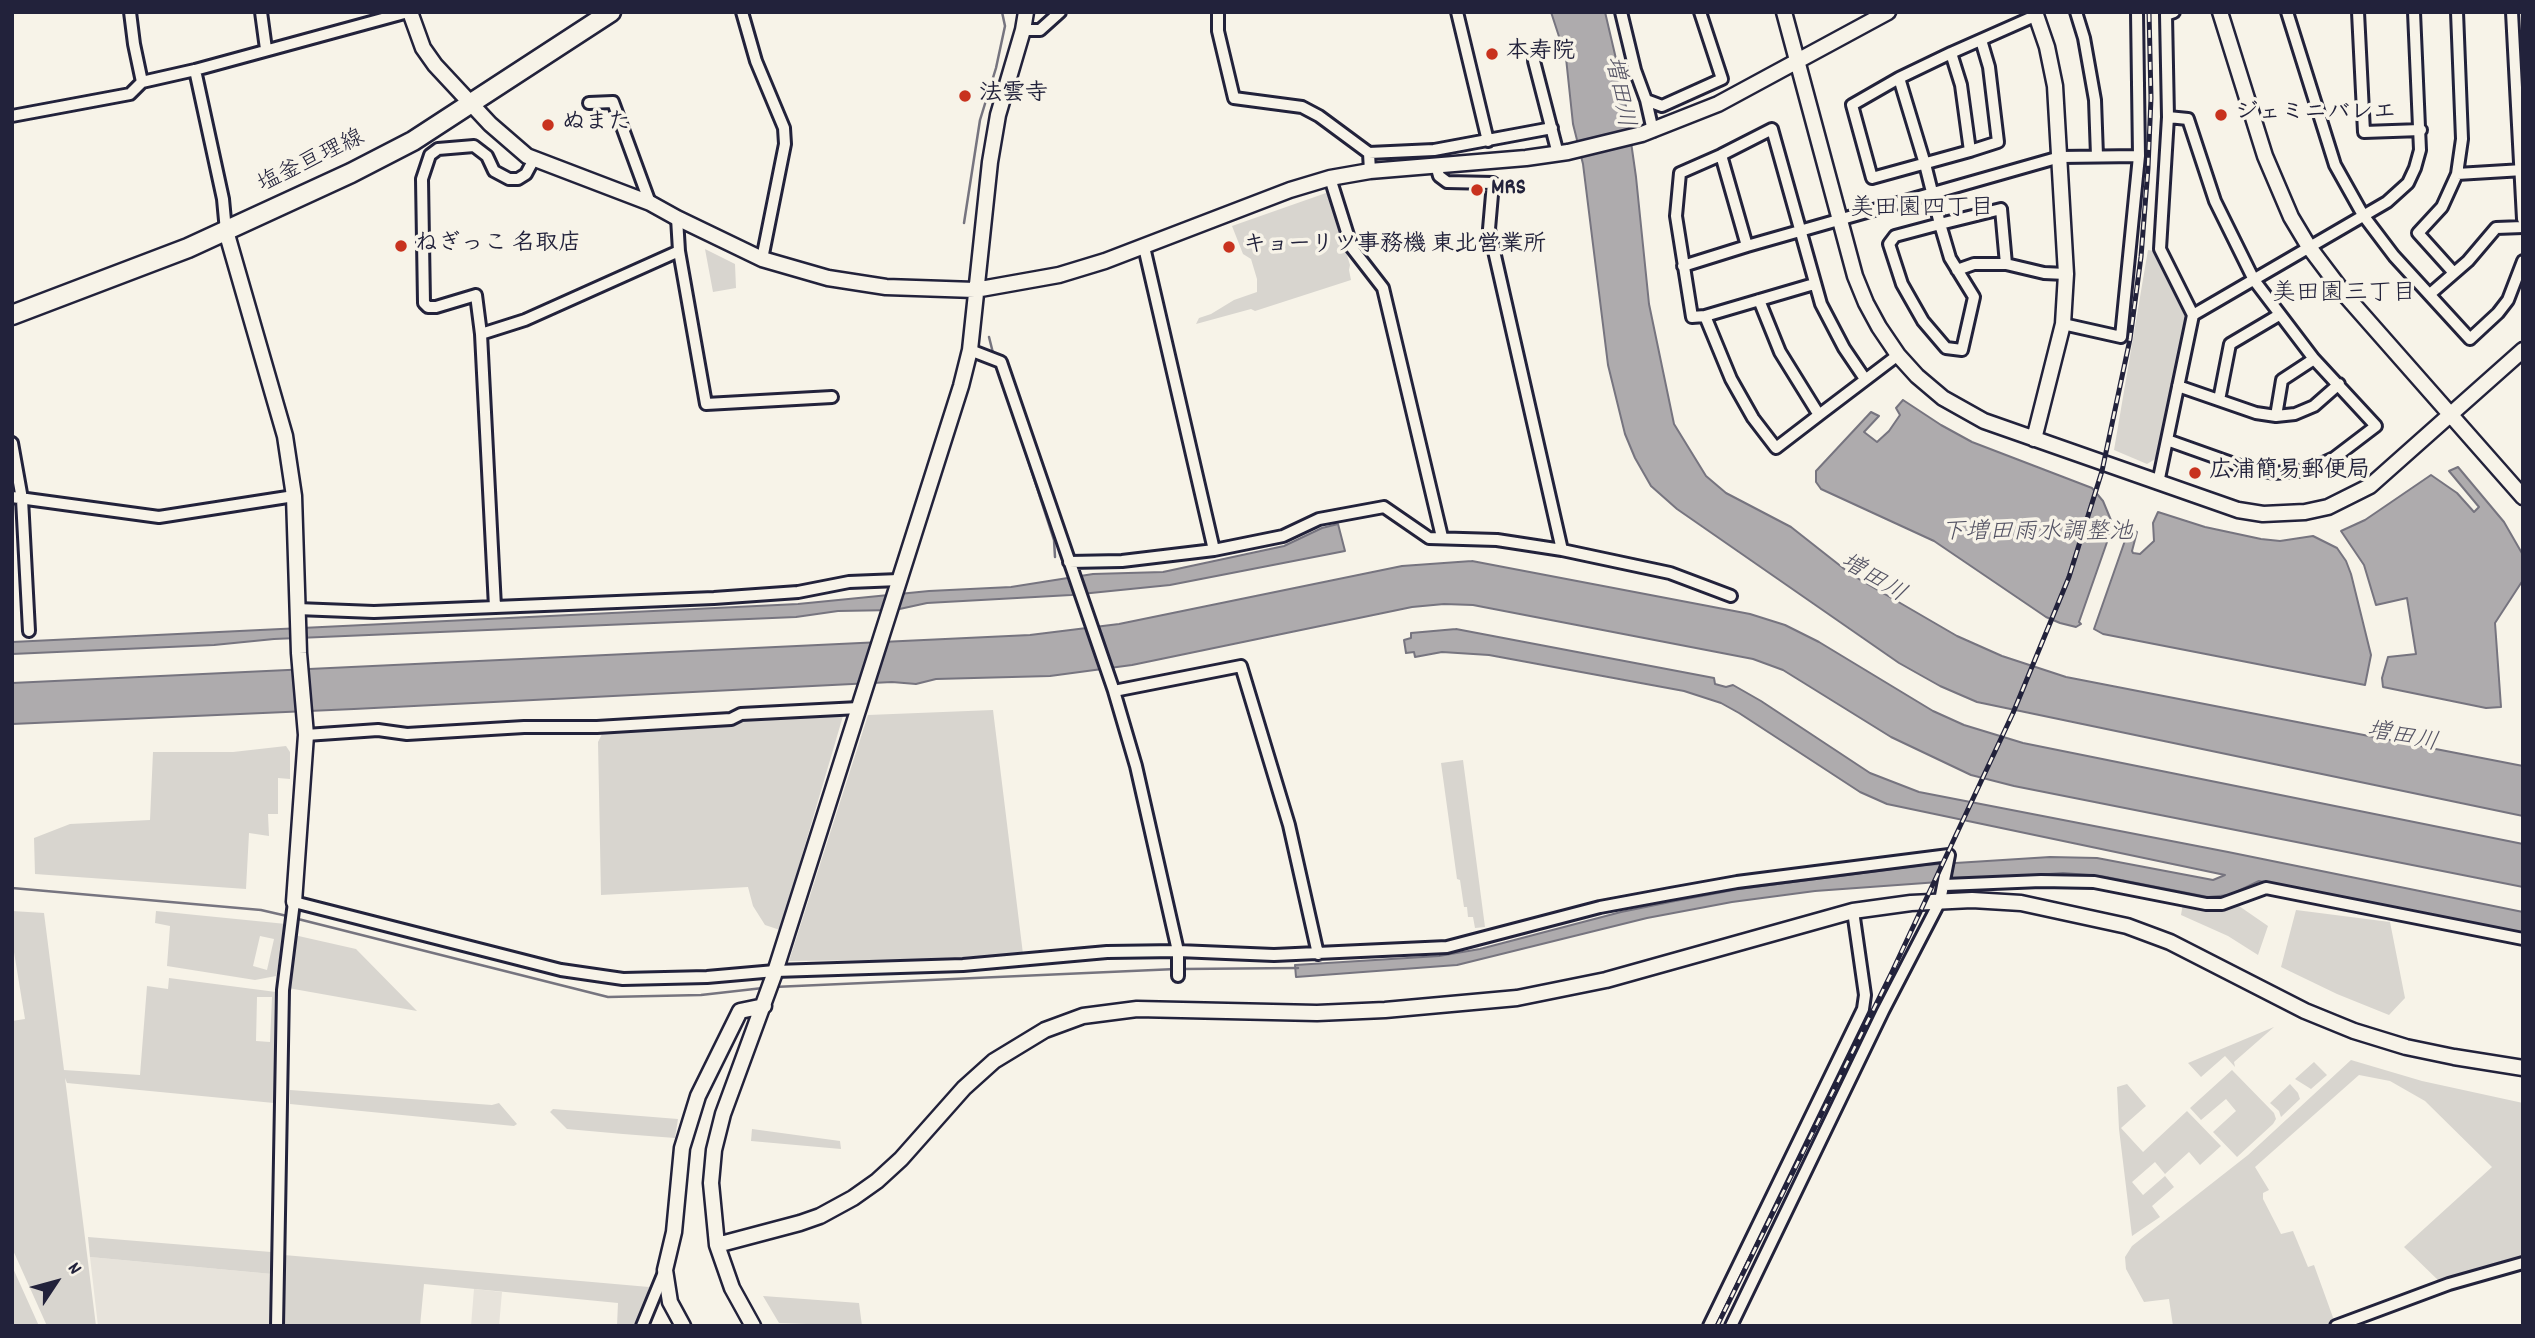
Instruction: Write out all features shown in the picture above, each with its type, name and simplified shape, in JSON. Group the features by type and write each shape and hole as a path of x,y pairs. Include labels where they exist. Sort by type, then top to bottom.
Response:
{"main road":[{"name":"塩釜亘理線","path":"13,310 131,271 226,231 413,141 611,12"}],"street":[{"path":"130,12 142,82"},
{"path":"261,12 266,49"},
{"path":"12,116 130,94 142,82 409,12 423,48 435,65 489,124 527,156 650,203 762,259 828,278 886,287 975,290 1059,275 1144,247 1290,190 1330,178 1370,171 1563,153 1648,133 1718,104 1888,12"},
{"path":"741,12 756,61 784,128 785,144 762,259"},
{"path":"753,1326 732,1288 717,1245 712,1183 714,1150 727,1102 765,1001 961,386 970,350 990,162 998,115 1026,12"},
{"path":"1023,30 1040,30 1060,12"},
{"path":"1218,12 1218,32 1234,98 1302,107 1319,116 1369,153 1434,150 1552,128"},
{"path":"1457,12 1488,141"},
{"path":"1621,12 1632,60 1646,100 1648,133"},
{"path":"1646,100 1662,106 1722,79 1700,12"},
{"path":"1784,12 1855,276 1866,303 1898,355 1917,376 1953,405 1984,421 2238,510 2282,514 2316,510 2350,498 2370,486 2523,350"},
{"path":"2076,12 2084,38 2095,100 2097,156"},
{"path":"2063,324 2120,337 2139,156 2137,12"},
{"path":"2158,483 2193,314 2160,249 2168,117 2166,15 2174,12"},
{"path":"2220,12 2265,156 2291,217 2309,247 2346,296 2523,497"},
{"path":"2287,12 2335,165 2363,215 2394,256 2470,339 2508,300 2523,261"},
{"path":"2358,12 2364,132 2421,130"},
{"path":"2193,314 2387,202 2408,183 2420,150 2421,130 2414,12"},
{"path":"2454,273 2418,233 2442,207 2458,174 2462,139 2457,12"},
{"path":"2512,12 2523,219"},
{"path":"1981,40 1989,67 1998,142 1872,178 1852,105 1899,78 2036,14 2055,86 2066,274 2063,324 2034,439"},
{"path":"1951,53 1961,85 1970,151"},
{"path":"1534,61 1552,128 1563,153"},
{"path":"195,70 223,199 226,231 285,436 294,496 299,649 305,728 294,905 284,990 276,1326"},
{"path":"1899,78 1925,163 1940,224 1950,258 1975,297 1962,350 1946,348 1923,321 1902,284 1889,244 1895,236 1940,224 2001,209 2006,264"},
{"path":"589,103 613,102 650,203"},
{"path":"2167,440 2240,466 2274,473 2308,470 2334,458 2376,426 2314,359 2254,280 2215,201 2188,119 2168,117"},
{"path":"1814,284 1705,316 1692,317 1676,216 1680,173 1772,129 1814,284 1833,328 1865,379"},
{"path":"495,607 481,334 476,295 436,307 428,307 424,303 422,179 430,155 438,149 474,146 487,156 494,171 509,180 526,174 534,159"},
{"path":"1369,153 1370,171"},
{"path":"1721,155 1747,246"},
{"path":"1683,266 2060,157 2139,156"},
{"path":"1436,165 1440,176 1447,182 1493,183 1489,229 1562,550"},
{"path":"2458,174 2522,170"},
{"path":"1330,178 1352,248 1383,288 1442,537"},
{"path":"677,218 679,251 706,404 832,397"},
{"path":"2430,294 2481,248 2496,228 2523,227"},
{"path":"1144,247 1214,550"},
{"path":"481,334 525,320 679,251"},
{"path":"1957,270 1974,264 2006,264 2044,273 2066,274"},
{"path":"1759,300 1780,352 1819,415"},
{"path":"2219,400 2230,344 2279,315"},
{"path":"1705,316 1731,379 1753,418 1776,449 1898,355"},
{"path":"970,350 1001,362 1114,691 1136,766 1178,954 1178,976"},
{"path":"2276,416 2282,380 2314,359"},
{"path":"2178,386 2256,413 2276,416 2295,414 2314,406 2339,384"},
{"path":"12,443 29,631"},
{"path":"17,498 159,517 294,496"},
{"path":"1070,564 1214,550 1283,536 1319,519 1384,507 1429,538 1497,540 1562,550 1670,573 1731,596"},
{"path":"298,612 495,607 798,592 849,582 898,583"},
{"path":"1114,691 1241,666 1289,825 1318,954"},
{"path":"305,728 378,730 407,734 524,727 597,727 859,708"},
{"path":"294,905 561,970 610,977 706,977 963,965 1107,953 1274,955 1447,947 1600,908 1724,884 1949,855 1940,901 1878,1021 1731,1326"},
{"path":"1945,884 2094,882 2206,904 2222,904 2266,888 2523,939"},
{"path":"717,1245 800,1223 820,1216 853,1198 901,1159 964,1088 993,1061 1045,1030 1083,1016 1137,1009 1317,1013 1517,998 1606,980 1853,911 1911,903 1972,900 2021,903 2127,926 2170,942 2305,1011 2354,1031 2442,1055 2523,1068"},
{"path":"1709,1326 1863,1009 1865,995 1853,911"},
{"path":"642,1326 666,1280 674,1232 682,1148 698,1096 740,1011 765,1001"},
{"path":"2336,1326 2449,1284 2523,1263"},
{"path":"650,1307 666,1280"},
{"path":"666,1280 683,1326"}],"shaded area":[{"path":"1326,193 1329,195 1350,265 1351,280 1255,311 1251,309 1196,324 1199,318 1234,300 1257,292 1257,279 1251,259 1243,254 1232,226"},
{"path":"705,249 735,264 736,288 713,292"},
{"path":"2148,250 2155,251 2188,316 2157,458 2147,464 2114,450"},
{"path":"993,710 1023,954 906,960 789,961 868,715"},
{"path":"838,714 843,716 780,930 765,925 753,906 748,887 601,895 598,742 603,732 730,725 737,720"},
{"path":"286,746 290,752 290,779 278,778 278,814 268,814 269,836 249,833 246,889 35,874 34,838 70,824 150,820 153,752 233,752"},
{"path":"1463,760 1485,927 1475,928 1473,917 1468,917 1467,907 1464,907 1460,880 1457,879 1441,763"},
{"path":"2183,903 2212,909 2240,904 2239,906 2268,926 2258,955 2228,936 2181,915"},
{"path":"2296,910 2390,922 2405,998 2389,1015 2281,967"},
{"path":"12,911 44,913 64,1070 140,1075 147,986 168,989 169,978 276,992 274,1103 67,1083 65,1078 96,1326 47,1326 12,1248 12,1021 25,1019 12,940","holes":["257,997 272,997 270,1042 256,1041"]},
{"path":"156,911 286,924 276,976 255,980 167,966 170,926 155,923","holes":["260,936 274,939 267,970 253,966"]},
{"path":"294,935 356,949 417,1011 288,988"},
{"path":"2274,1027 2234,1062 2235,1067 2225,1056 2201,1077 2188,1063"},
{"path":"2351,1060 2422,1081 2523,1103 2523,1258 2441,1283 2404,1247 2492,1167 2425,1101 2390,1081 2359,1075 2255,1167 2269,1190 2263,1193 2263,1199 2281,1234 2293,1231 2308,1267 2314,1265 2335,1323 2329,1326 2173,1326 2169,1299 2144,1302 2126,1269 2125,1257 2132,1246 2248,1155"},
{"path":"2314,1062 2327,1075 2311,1089 2295,1079"},
{"path":"2232,1070 2274,1113 2276,1119 2237,1157 2213,1132 2236,1111 2226,1099 2201,1120 2190,1108"},
{"path":"2127,1084 2146,1106 2121,1128 2143,1152 2187,1111 2221,1146 2200,1165 2189,1152 2165,1174 2155,1162 2132,1182 2143,1195 2165,1176 2174,1187 2152,1206 2160,1217 2132,1236 2119,1129 2117,1087"},
{"path":"2290,1084 2300,1099 2281,1117 2279,1111 2270,1103"},
{"path":"290,1090 492,1105 499,1103 517,1124 514,1126 290,1104"},
{"path":"553,1109 678,1119 675,1138 567,1129 550,1112"},
{"path":"752,1129 840,1141 841,1149 751,1141"},
{"path":"88,1237 271,1252 272,1274 90,1257"},
{"path":"284,1255 649,1287 635,1326 617,1326 618,1303 424,1284 420,1326 282,1326"},
{"path":"90,1257 272,1274 270,1326 98,1326"},
{"path":"12,1266 39,1326 12,1326"},
{"path":"474,1289 502,1292 499,1326 471,1326"},
{"path":"763,1296 859,1303 862,1326 779,1323"}],"water":[{"name":"増田川","path":"1551,12 1605,12 1624,93 1649,304 1674,424 1706,476 1726,493 1791,527 1852,575 1957,636 2002,656 2066,677 2523,766 2523,816 1977,702 1940,686 1899,663 1677,509 1651,486 1625,434 1608,365 1583,164 1573,124 1566,58"},
{"name":"下増田雨水調整池","path":"1903,400 1972,442 2092,488 2103,501 2113,525 2079,622 2081,624 2076,627 2046,617 1934,541 1821,489 1816,482 1816,471 1871,412 1879,416 1864,432 1877,442 1900,415 1896,408"},
{"path":"2458,467 2504,522 2523,555 2523,580 2495,623 2501,707 2486,708 2383,687 2382,678 2388,657 2416,654 2407,598 2376,605 2364,565 2341,531 2365,520 2431,475 2457,493 2474,512 2479,507 2449,471"},
{"name":"下増田雨水調整池","path":"2158,512 2205,527 2261,539 2280,541 2313,536 2337,548 2351,574 2371,655 2365,685 2103,634 2094,629 2128,532 2137,532 2132,551 2140,554 2154,541 2153,523"},
{"path":"1338,524 1345,551 1170,585 1071,595 927,603 895,610 838,611 796,617 274,639 214,645 12,654 12,642 798,604 929,591 1011,587 1093,574 1163,572 1284,546 1322,528"},
{"path":"1472,561 1750,614 1785,625 1819,642 1933,711 1964,725 2023,743 2523,844 2523,887 2014,786 1971,775 1891,737 1783,670 1753,659 1473,605 1412,607 1132,665 1050,676 936,679 916,684 892,682 12,724 12,683 1030,635 1119,624 1402,566"},
{"path":"1456,629 1714,678 1715,684 1726,687 1733,685 1761,701 1870,773 1919,792 2523,912 2523,934 2259,881 2230,895 2208,897 2101,876 2063,873 1815,891 1732,902 1647,918 1457,965 1296,977 1295,965 1439,956 1480,949 1621,912 1675,901 1739,889 1924,865 2050,857 2097,858 2213,880 2225,875 1887,804 1860,792 1739,713 1721,703 1684,691 1489,655 1442,652 1415,657 1414,652 1406,653 1404,640 1411,638 1411,633"}],"waterway":[{"path":"964,223 980,120 1005,26 1002,12"},
{"path":"989,337 993,353"},
{"path":"1001,377 1054,540 1055,557"},
{"path":"12,888 261,910 287,916"},
{"path":"294,918 608,997 701,995 763,988"},
{"path":"1183,969 1298,968"},
{"path":"774,987 1176,969"}],"railway":[{"path":"1717,1326 1892,972 2013,713 2069,577 2102,471 2130,339 2141,257 2148,168 2151,98 2149,12"}],"place":[{"name":"本寿院","path":"1492,54"},
{"name":"法雲寺","path":"965,96"},
{"name":"ジェミニバレエ","path":"2221,115"},
{"name":"ぬまた","path":"548,125"},
{"name":"MRS","path":"1477,190"},
{"name":"ねぎっこ 名取店","path":"401,246"},
{"name":"キョーリツ事務機 東北営業所","path":"1229,247"},
{"name":"広浦簡易郵便局","path":"2195,473"}],"district":[{"name":"美田園四丁目","path":"1922,211"},
{"name":"美田園三丁目","path":"2344,296"}]}
